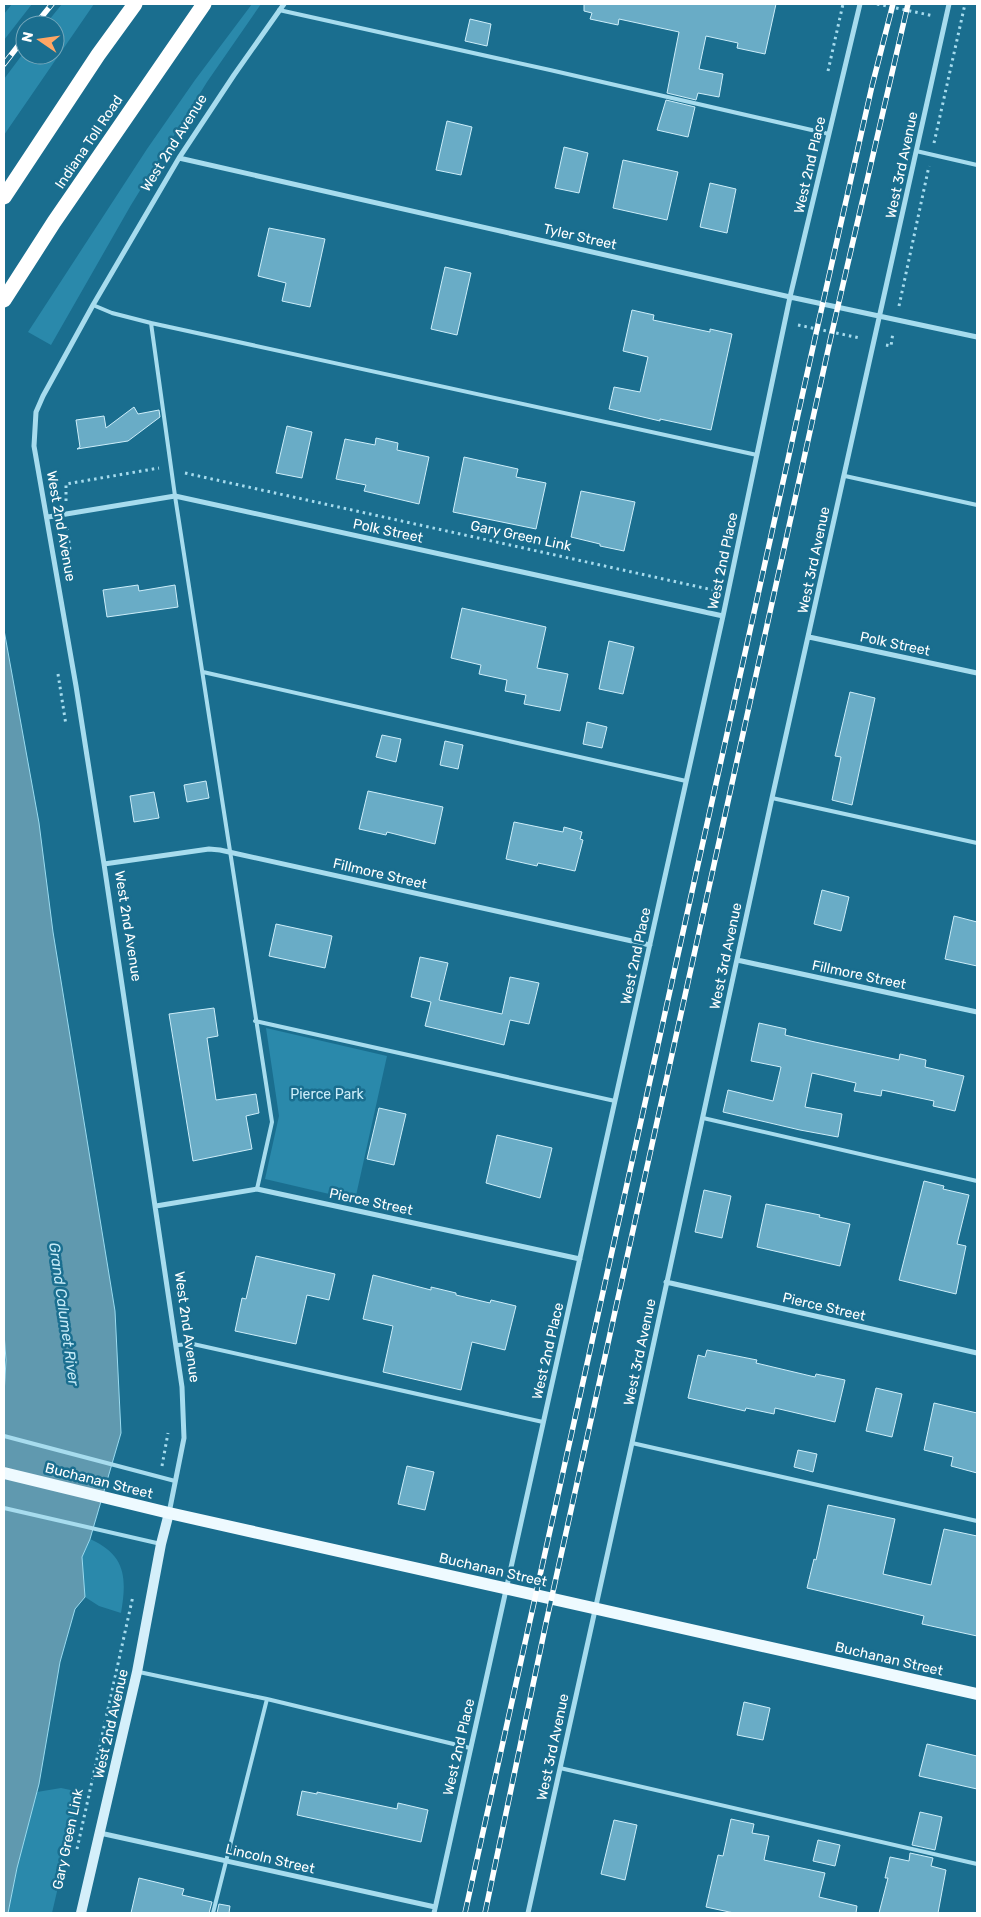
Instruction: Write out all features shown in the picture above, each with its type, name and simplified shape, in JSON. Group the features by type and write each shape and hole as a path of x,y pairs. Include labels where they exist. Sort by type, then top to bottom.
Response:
{"highway":[{"path":"6,193 135,4"},
{"name":"Indiana Toll Road","path":"4,300 54,222 204,4"}],"main road":[{"name":"Buchanan Street","path":"4,1473 169,1513 977,1694"}],"street":[{"name":"West 2nd Avenue","path":"81,1913 137,1672 161,1544 184,1438 182,1387 177,1345 156,1206 76,686 51,552 48,518 34,446 36,412 93,305 179,158 284,4"},
{"name":"West 2nd Place","path":"434,1910 723,616 790,297 860,4"},
{"name":"West 3rd Avenue","path":"528,1913 772,798 949,4"},
{"name":"Tyler Street","path":"179,158 790,297 977,337"},
{"name":"Polk Street","path":"48,518 174,496 723,616"},
{"name":"Polk Street","path":"809,637 977,673"},
{"name":"Fillmore Street","path":"104,864 209,849 231,852 650,945"},
{"name":"Fillmore Street","path":"737,960 977,1012"},
{"name":"Pierce Street","path":"156,1206 257,1189 580,1260"},
{"name":"Pierce Street","path":"666,1282 977,1352"},
{"name":"Lincoln Street","path":"100,1833 434,1910"}],"lane":[{"path":"279,10 829,134"},
{"path":"916,151 977,165"},
{"path":"93,305 112,313 150,323 757,455"},
{"path":"150,323 174,496 272,1122 257,1189"},
{"path":"845,476 977,505"},
{"path":"203,672 686,781"},
{"path":"772,798 977,843"},
{"path":"255,1021 615,1101"},
{"path":"703,1118 977,1181"},
{"path":"177,1345 193,1344 543,1422"},
{"path":"4,1436 176,1481"},
{"path":"632,1443 977,1521"},
{"path":"4,1508 161,1544"},
{"path":"137,1672 267,1699 470,1748"},
{"path":"213,1913 267,1699"},
{"path":"560,1768 977,1864"}],"path":[{"path":"877,4 946,19"},
{"path":"961,22 965,4"},
{"path":"785,322 884,344"},
{"path":"891,346 893,336"},
{"name":"Gary Green Link","path":"66,496 66,484 161,468 171,469 713,590 715,581"},
{"path":"59,551 70,550 68,532"},
{"path":"165,1450 168,1434"},
{"name":"Gary Green Link","path":"76,1856 133,1594"}],"green space":[{"path":"12,4 32,4 23,15 15,15 15,26 4,40 4,14"},
{"path":"62,4 94,4 65,46 65,15 53,15"},
{"path":"252,4 261,4 207,82 131,205 51,345 28,332 147,149 195,80"},
{"path":"15,64 52,65 4,135 4,79"},
{"name":"Pierce Park","path":"266,1028 387,1056 355,1200 265,1179 279,1116"},
{"path":"90,1539 111,1552 121,1569 124,1589 121,1613 99,1606 85,1597 82,1557"},
{"path":"61,1788 80,1792 52,1913 8,1913 17,1868 37,1792"}],"water":[{"name":"Grand Calumet River","path":"4,630 39,823 53,932 115,1311 121,1433 90,1539 82,1557 85,1597 75,1609 60,1662 39,1784 17,1868 8,1913 4,1913 4,1395 6,1360 4,1333"}],"building":[{"path":"584,4 776,4 765,54 737,48 738,43 706,36 699,69 723,74 719,97 698,93 696,100 667,93 679,32 619,19 618,25 590,19 592,13 584,11"},
{"path":"470,19 491,24 487,46 465,41"},
{"path":"666,100 695,107 688,137 657,130"},
{"path":"447,121 472,127 461,175 436,170"},
{"path":"564,147 588,153 579,193 555,188"},
{"path":"623,160 678,172 667,220 613,208"},
{"path":"710,183 736,189 727,233 700,227"},
{"path":"269,228 325,239 310,307 282,301 286,283 258,276"},
{"path":"445,267 471,273 457,335 431,329"},
{"path":"632,310 654,315 653,320 710,332 710,329 732,334 711,430 609,409 614,387 640,392 648,357 623,351"},
{"path":"134,407 138,414 159,410 160,417 128,441 77,449 80,447 76,420 104,416 106,428"},
{"path":"287,426 312,432 302,478 276,473"},
{"path":"376,438 398,443 397,450 429,457 419,504 364,491 366,485 336,479 345,439 375,445"},
{"path":"464,457 518,469 516,477 546,483 536,529 453,512"},
{"path":"581,491 635,502 624,551 571,537"},
{"path":"138,585 139,591 175,585 178,607 107,617 103,590"},
{"path":"462,608 546,627 537,668 568,674 560,711 524,704 526,695 505,691 507,680 479,674 481,665 451,658"},
{"path":"609,641 634,647 623,694 599,689"},
{"path":"850,692 875,698 852,805 832,800 841,757 835,756"},
{"path":"587,722 607,727 602,748 583,744"},
{"path":"382,735 401,739 396,762 376,757"},
{"path":"445,741 463,745 458,769 440,765"},
{"path":"206,781 209,798 187,802 184,785"},
{"path":"368,791 443,807 435,844 387,832 386,835 359,829"},
{"path":"154,792 159,818 134,822 130,796"},
{"path":"514,822 563,832 564,827 582,832 580,839 583,840 575,871 538,863 537,866 506,859"},
{"path":"822,890 849,897 841,931 814,924"},
{"path":"954,916 977,922 977,966 945,959"},
{"path":"276,924 332,936 325,968 269,956"},
{"path":"420,957 448,963 439,1000 502,1014 510,977 539,983 529,1024 510,1020 504,1045 425,1026 431,1002 411,997"},
{"path":"214,1008 218,1036 207,1038 216,1100 256,1094 259,1113 246,1116 252,1149 193,1161 169,1014"},
{"path":"759,1023 786,1029 785,1035 815,1042 899,1060 900,1054 926,1060 925,1067 964,1076 955,1111 933,1106 934,1101 882,1090 881,1096 854,1091 856,1083 812,1073 805,1107 842,1114 838,1137 723,1112 728,1090 773,1101 781,1067 751,1061"},
{"path":"379,1108 406,1114 394,1165 367,1159"},
{"path":"497,1135 552,1148 540,1198 486,1183"},
{"path":"924,1181 944,1186 943,1189 969,1195 957,1244 966,1246 956,1294 899,1280"},
{"path":"704,1190 731,1196 722,1238 695,1232"},
{"path":"766,1204 820,1215 819,1217 850,1224 840,1266 757,1247"},
{"path":"256,1256 335,1274 329,1300 307,1295 296,1344 235,1331 242,1298 246,1299"},
{"path":"373,1275 431,1290 431,1287 490,1303 491,1300 516,1306 505,1350 472,1342 461,1390 383,1372 393,1326 363,1319"},
{"path":"707,1350 757,1360 756,1363 815,1377 816,1374 845,1380 835,1422 775,1408 774,1414 746,1408 745,1411 688,1398 698,1355 705,1357"},
{"path":"876,1388 902,1394 892,1437 866,1431"},
{"path":"934,1403 977,1413 977,1473 951,1466 953,1457 924,1450"},
{"path":"798,1450 817,1454 813,1472 794,1467"},
{"path":"407,1466 434,1472 425,1510 398,1504"},
{"path":"828,1505 895,1519 883,1574 931,1585 944,1529 977,1536 977,1636 922,1624 924,1616 807,1588 814,1559 816,1560"},
{"path":"744,1702 770,1708 763,1740 737,1735"},
{"path":"927,1744 977,1756 977,1789 919,1776"},
{"path":"302,1791 317,1794 317,1792 397,1809 398,1803 428,1810 421,1842 297,1815"},
{"path":"920,1812 942,1817 935,1850 912,1845"},
{"path":"731,1819 754,1824 752,1833 769,1836 764,1860 825,1873 819,1897 857,1906 856,1913 734,1913 706,1907 718,1855 723,1856"},
{"path":"614,1820 637,1825 625,1880 601,1874"},
{"path":"818,1840 840,1845 835,1866 813,1861"},
{"path":"910,1853 933,1858 931,1866 946,1870 938,1913 879,1913 888,1878 885,1878 890,1857 909,1861"},
{"path":"139,1878 184,1889 182,1895 212,1902 209,1913 131,1913"},
{"path":"219,1904 230,1906 229,1913 217,1913"}],"railway":[{"path":"43,15 52,4"},
{"path":"465,1913 817,329 872,86 893,4"},
{"path":"485,1913 546,1623 832,332 908,4"},
{"path":"4,64 15,50"}]}
